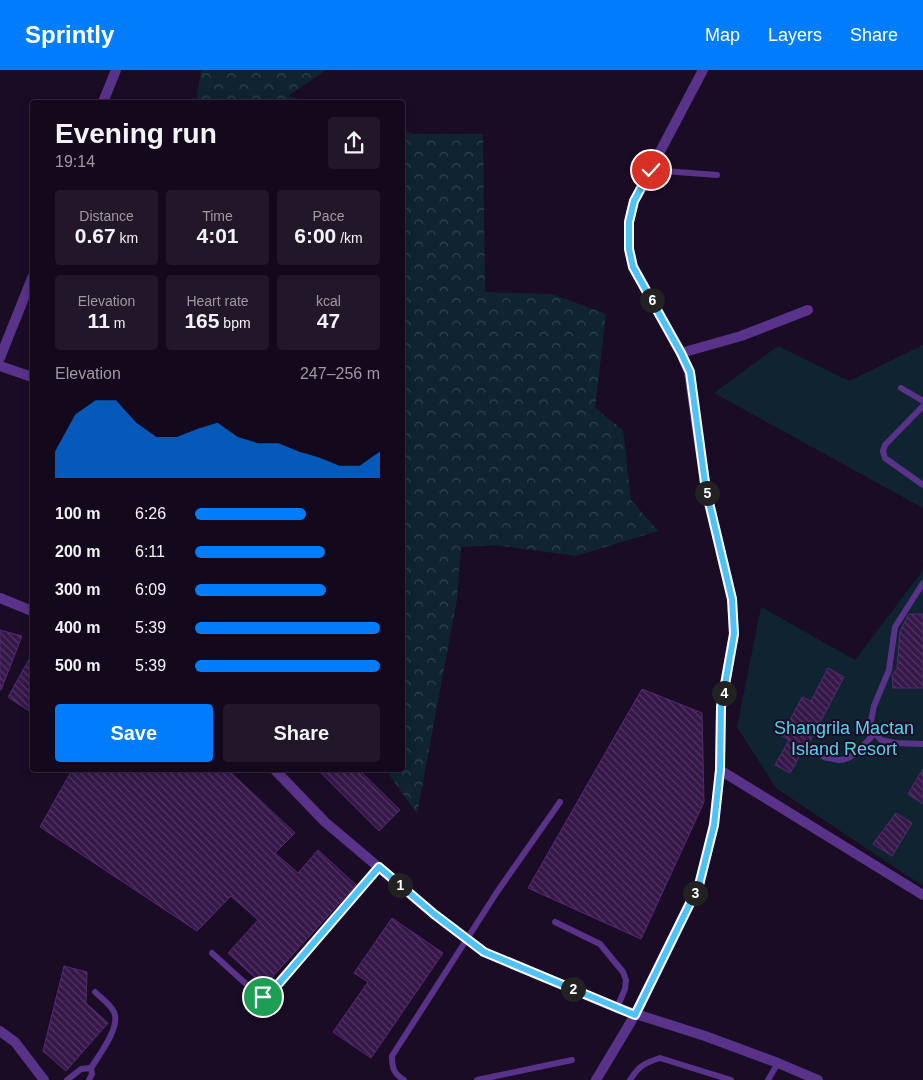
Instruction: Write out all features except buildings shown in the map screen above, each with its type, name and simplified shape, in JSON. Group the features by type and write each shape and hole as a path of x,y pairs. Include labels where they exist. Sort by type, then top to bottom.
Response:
{"street":[{"path":"104,100 116,70"},
{"path":"596,1080 635,1015 699,885 714,825 720,770 721,707 734,634 732,599 706,490 690,372 633,267 629,249 629,222 634,201 703,70"},
{"path":"0,358 30,283"},
{"path":"681,353 741,336 808,310"},
{"path":"0,366 30,376"},
{"path":"0,598 30,610"},
{"path":"720,770 923,896"},
{"path":"277,772 325,822 434,914 484,952 635,1015 705,1036 818,1080"},
{"path":"0,1030 15,1042 44,1080"}],"lane":[{"path":"651,170 717,174"},
{"path":"901,388 923,400"},
{"path":"923,406 885,445 883,451 885,458 923,485"},
{"path":"923,583 895,627 889,670 872,714 871,726 874,734 885,741 923,744"},
{"path":"824,757 844,760 850,757 874,734"},
{"path":"404,1080 392,1068 392,1056 560,802"},
{"path":"212,953 257,994 263,997 268,996 379,867"},
{"path":"555,922 600,944 623,972 626,980 626,989 617,1008"},
{"path":"89,1080 92,1074 91,1068 114,1028 116,1021 114,1012 95,992"},
{"path":"630,1080 637,1069 648,1062 660,1058 730,1080"},
{"path":"477,1080 572,1060"},
{"path":"768,1080 778,1063"},
{"path":"67,1080 81,1069 91,1068"}],"green space":[{"path":"201,70 326,70 288,96 301,100 196,100"},
{"path":"405,131 413,134 483,134 485,292 552,294 606,314 595,408 623,430 631,500 658,531 576,556 496,545 461,547 457,599 417,814 387,772 405,772"},
{"path":"923,345 923,508 714,393 778,346 849,381"},
{"name":"Shangrila Mactan Island Resort","path":"923,564 923,886 776,788 737,727 761,607 855,660 921,573"}],"route":[{"path":"263,997 268,996 379,867 434,914 484,952 635,1015 699,885 714,825 720,770 721,707 734,634 732,599 706,490 690,372 633,267 629,249 629,222 634,201 651,170"}]}
